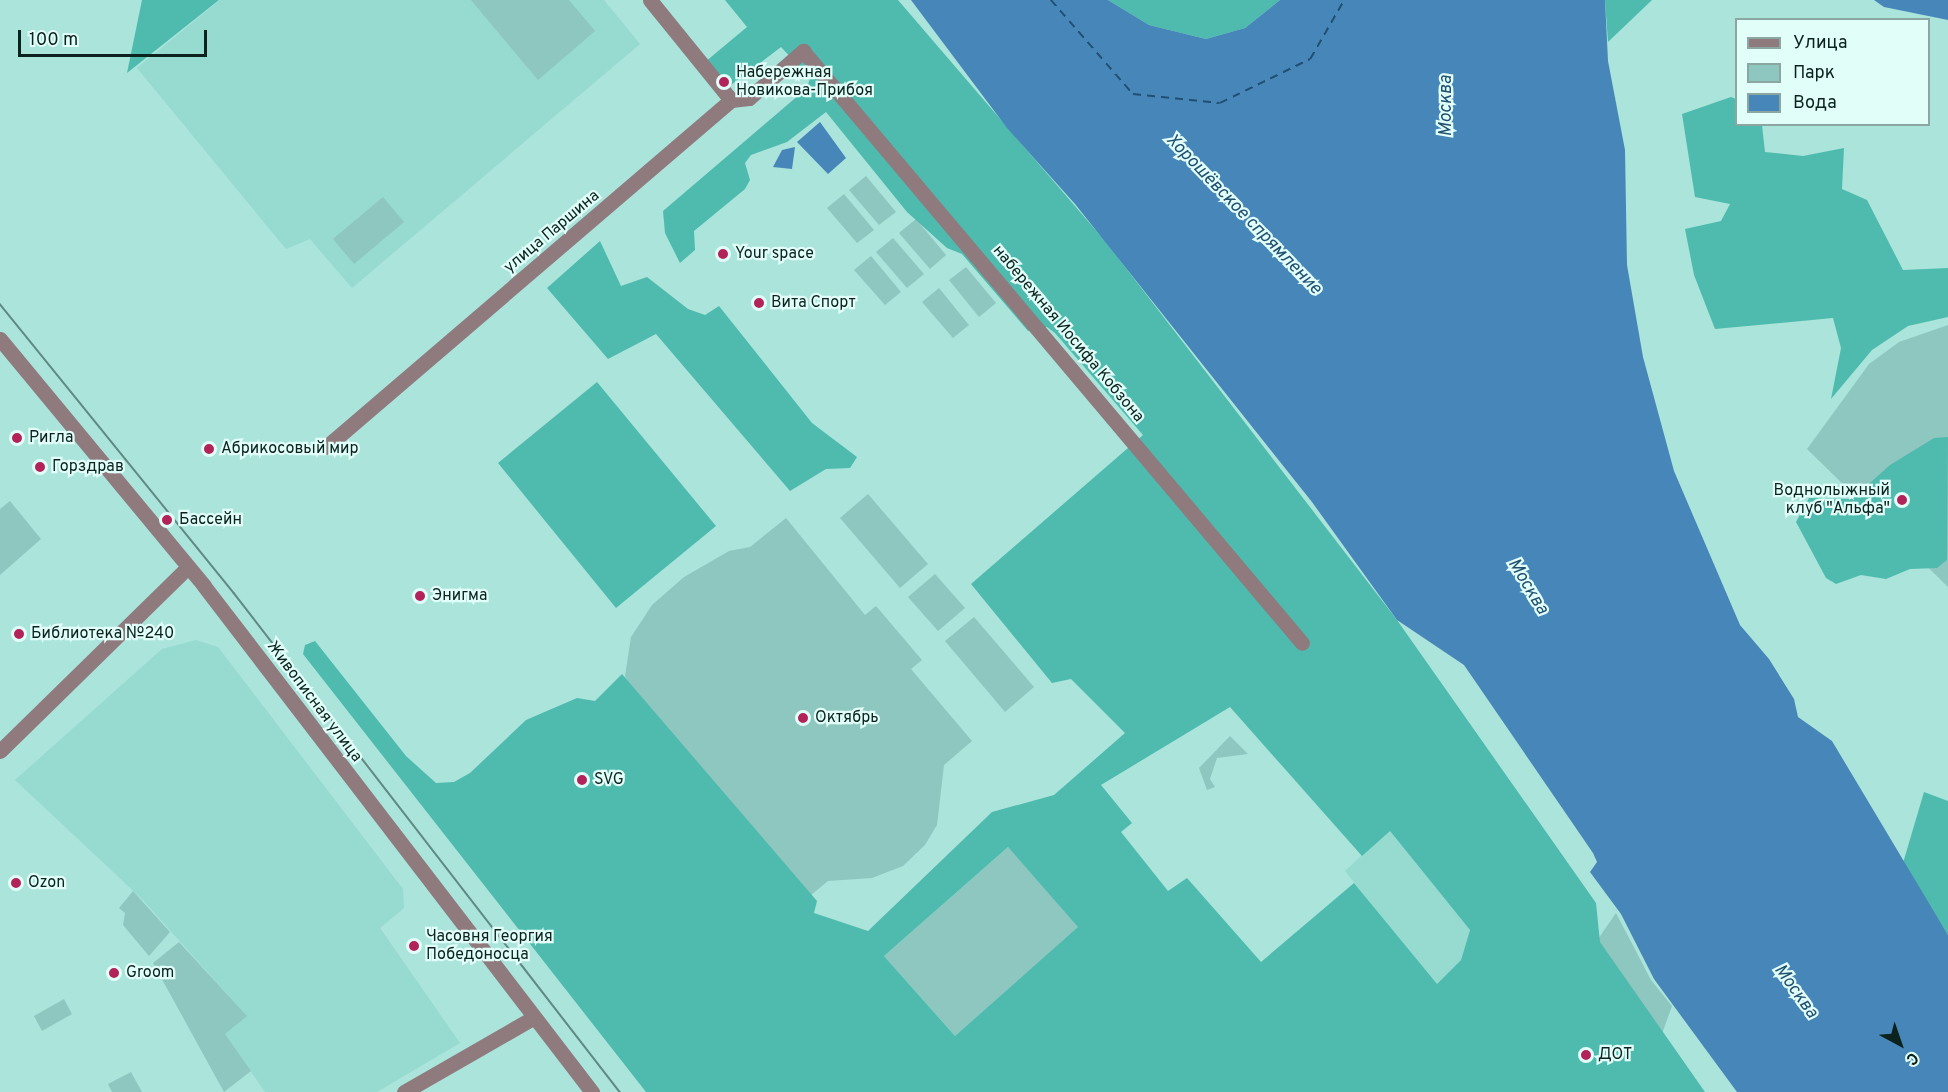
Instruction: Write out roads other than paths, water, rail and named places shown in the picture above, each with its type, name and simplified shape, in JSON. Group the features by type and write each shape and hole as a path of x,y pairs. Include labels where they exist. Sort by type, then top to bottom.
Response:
{"street":[{"path":"650,0 731,100"},
{"name":"улица Паршина","path":"326,447 731,100 749,98 803,51"},
{"name":"набережная Иосифа Кобзона","path":"803,51 1302,643"},
{"name":"Живописная улица","path":"0,339 188,567 531,1019 592,1092"},
{"path":"0,751 188,567"},
{"path":"404,1092 531,1019"}],"water":[{"path":"911,0 1108,0 1149,25 1206,39 1245,28 1280,0 1605,0 1608,61 1625,150 1627,265 1643,357 1674,471 1740,625 1769,659 1794,699 1798,717 1832,741 1948,935 1948,1092 1737,1092 1654,979 1621,914 1590,872 1597,862 1593,853 1464,665 1397,620 1312,502 1075,204 1007,128"},
{"path":"1874,0 1948,0 1948,20 1884,7"},
{"path":"820,122 846,158 828,174 797,142"},
{"path":"795,147 792,169 773,167 782,150"}],"tram line":[{"path":"0,304 234,593 620,1092"}],"place":[{"name":"Набережная Новикова-Прибоя","path":"724,82"},
{"name":"Your space","path":"723,254"},
{"name":"Вита Спорт","path":"759,303"},
{"name":"Ригла","path":"17,438"},
{"name":"Абрикосовый мир","path":"209,449"},
{"name":"Горздрав","path":"40,467"},
{"name":"Воднолыжный клуб \"Альфа\"","path":"1902,500"},
{"name":"Бассейн","path":"167,520"},
{"name":"Энигма","path":"420,596"},
{"name":"Библиотека №240","path":"19,634"},
{"name":"Октябрь","path":"803,718"},
{"name":"SVG","path":"582,780"},
{"name":"Ozon","path":"16,883"},
{"name":"Часовня Георгия Победоносца","path":"414,946"},
{"name":"Groom","path":"114,973"},
{"name":"ДОТ","path":"1586,1055"}],"water label":[{"name":"Москва","path":"1447,106"},
{"name":"Хорошёвское спрямление","path":"1243,215"},
{"name":"Москва","path":"1527,587"},
{"name":"Москва","path":"1795,992"}]}
